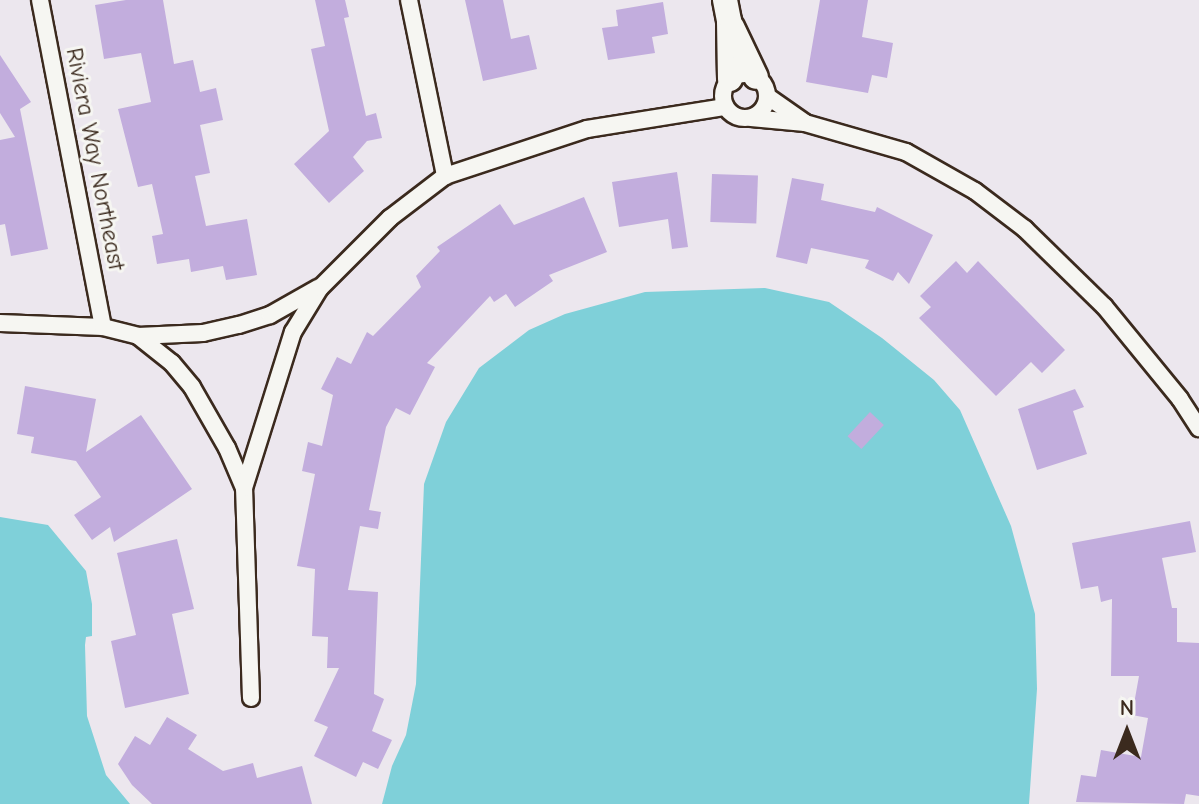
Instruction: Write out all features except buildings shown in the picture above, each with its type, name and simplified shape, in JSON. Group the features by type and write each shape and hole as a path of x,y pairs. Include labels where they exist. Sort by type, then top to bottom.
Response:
{"street":[{"name":"Riviera Way Northeast","path":"40,0 103,327"},
{"path":"409,0 445,176"},
{"path":"727,11 730,79 722,92 725,107 736,117 805,123 906,152 975,191 1025,229 1104,306 1180,399 1199,428"},
{"path":"727,11 762,86 763,110 751,118"},
{"path":"730,79 742,74 762,86 805,123"},
{"path":"251,698 244,488 293,332 320,288 390,218 445,176 587,129 725,107"},
{"path":"0,323 103,327 138,336 203,333 270,315 320,288"},
{"path":"138,336 172,363 192,387 227,448 244,488"}],"water":[{"path":"765,288 829,302 882,338 934,380 960,410 1011,526 1035,614 1037,689 1029,804 382,804 392,766 406,735 416,684 424,484 446,422 479,368 529,330 565,314 645,292"},
{"path":"0,517 48,525 86,571 92,604 92,636 86,637 85,645 87,716 106,775 130,804 0,804"}]}
